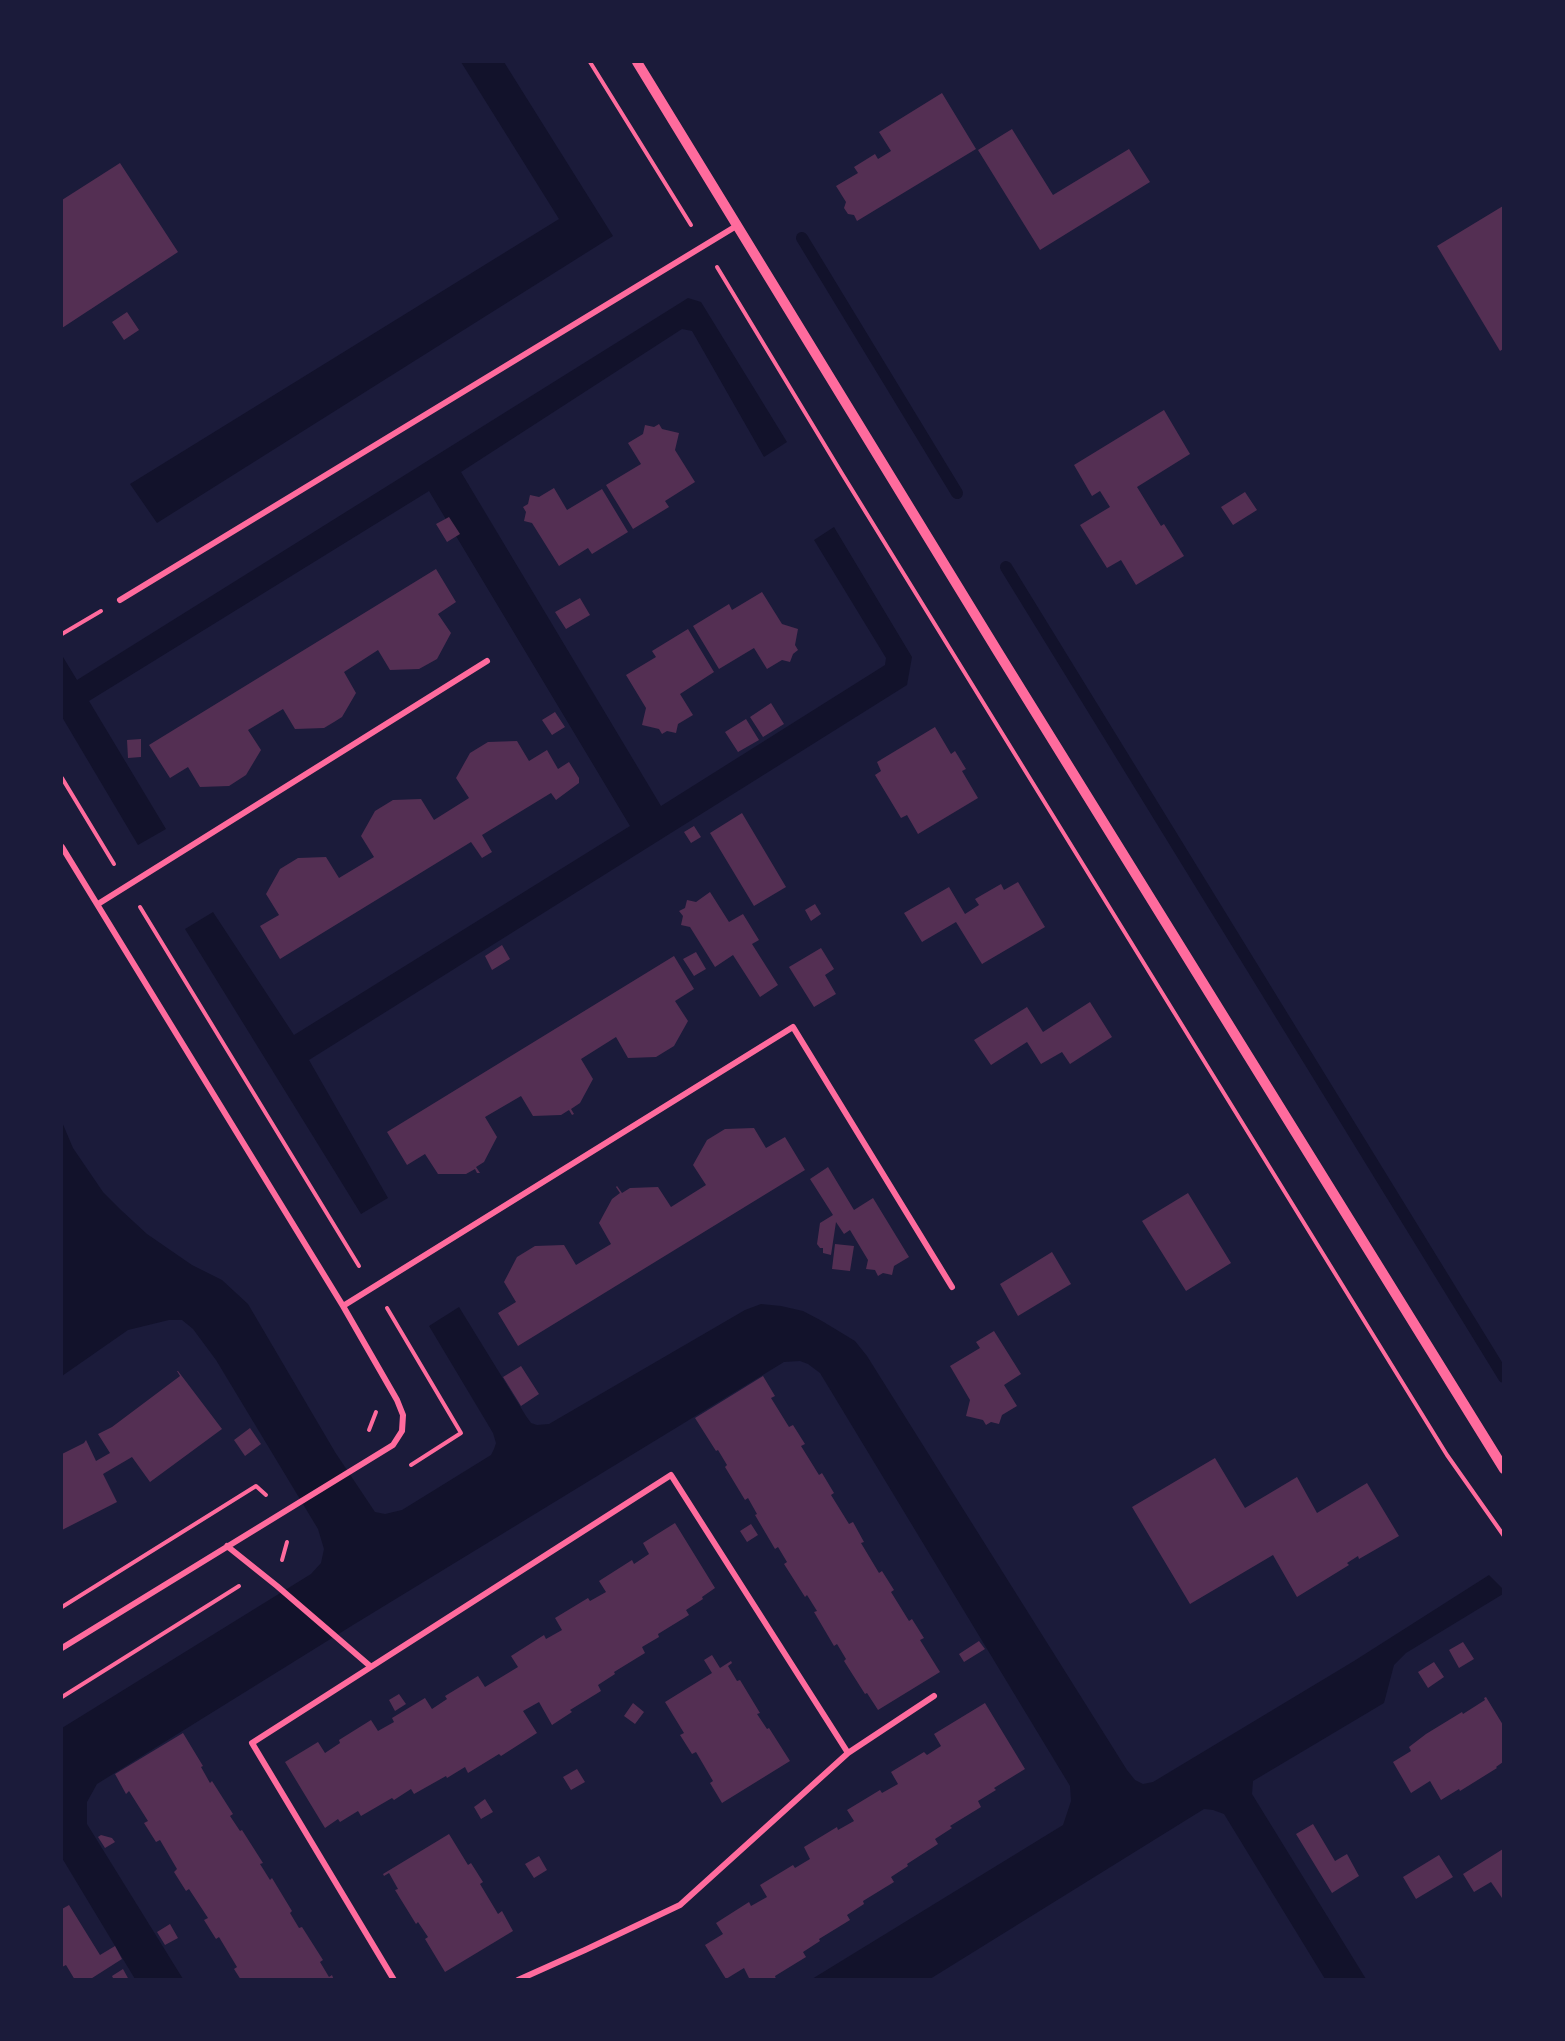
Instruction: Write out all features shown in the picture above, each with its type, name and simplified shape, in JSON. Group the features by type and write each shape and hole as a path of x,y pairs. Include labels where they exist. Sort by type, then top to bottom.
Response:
{"street":[{"path":"637,62 998,652 1503,1469"},
{"path":"120,600 738,225"},
{"path":"98,904 487,661"},
{"path":"62,847 343,1306 387,1382 403,1415 402,1431 393,1445 62,1648"},
{"path":"343,1306 793,1027 952,1287"},
{"path":"394,1980 252,1743 671,1475 848,1753"},
{"path":"227,1546 370,1666"},
{"path":"518,1980 680,1905 848,1753 934,1696"}],"path":[{"path":"590,62 1447,1455 1503,1536"},
{"path":"62,634 120,600"},
{"path":"367,1434 387,1382"},
{"path":"62,1607 256,1486 271,1499"},
{"path":"62,1697 228,1593"}],"shaded area":[{"path":"461,62 504,62 613,236 157,523 130,484 559,219"},
{"path":"688,298 701,302 787,442 764,457 692,331 682,329 461,472 661,806 885,665 886,658 814,540 834,527 912,657 907,685 309,1060 388,1198 361,1214 185,929 213,912 294,1035 630,826 429,491 89,701 166,829 138,845 62,717 62,658 77,680"},
{"path":"62,1122 73,1148 103,1192 121,1210 147,1234 192,1265 222,1280 248,1304 335,1452 375,1512 385,1514 402,1510 491,1455 494,1449 496,1443 493,1433 429,1326 459,1307 526,1416 531,1423 537,1425 549,1424 745,1310 761,1304 803,1311 855,1341 867,1356 1127,1770 1135,1780 1143,1784 1153,1782 1354,1661 1489,1575 1503,1589 1503,1594 1406,1653 1394,1665 1384,1703 1253,1781 1252,1794 1366,1979 1325,1979 1224,1814 1204,1809 930,1979 812,1979 1063,1825 1071,1801 1070,1786 820,1373 800,1361 784,1362 97,1784 87,1802 87,1824 183,1979 135,1979 62,1858 62,1728 311,1574 321,1563 324,1549 318,1529 216,1360 193,1329 182,1320 169,1320 128,1330 62,1376"}],"building":[{"path":"942,93 976,149 857,221 854,215 848,214 844,208 846,202 836,186 858,173 854,167 875,154 878,159 891,151 879,132"},
{"path":"1012,129 1053,195 1129,149 1150,182 1040,250 978,150"},
{"path":"120,163 178,252 62,328 62,200"},
{"path":"1503,206 1503,349 1500,351 1437,246"},
{"path":"127,312 139,330 124,340 112,322"},
{"path":"1164,410 1190,454 1137,487 1161,526 1164,524 1184,556 1136,585 1121,560 1107,568 1080,525 1110,507 1100,491 1092,496 1074,465"},
{"path":"659,424 662,429 679,433 675,450 695,482 665,501 669,507 633,529 606,485 641,464 628,443 643,434 645,425 654,427"},
{"path":"554,488 567,510 602,489 628,532 592,554 588,548 559,566 532,523 524,521 526,512 523,507 528,504 530,495 539,497"},
{"path":"1245,492 1257,510 1233,525 1221,507"},
{"path":"449,517 460,534 447,542 436,524"},
{"path":"436,569 456,602 438,614 451,633 437,659 419,669 390,670 378,650 344,672 356,693 342,717 334,722 324,728 295,729 283,709 248,730 261,750 246,775 229,786 200,787 188,767 170,778 149,745"},
{"path":"762,592 782,624 798,629 795,645 798,650 793,654 790,662 782,660 767,669 754,648 719,669 693,626 729,604 732,610"},
{"path":"580,598 590,615 566,629 555,612"},
{"path":"688,629 714,672 680,694 693,715 678,724 676,733 667,731 662,734 659,729 642,725 646,708 626,675 656,657 652,651"},
{"path":"771,703 784,724 763,737 750,717"},
{"path":"555,712 565,727 552,735 542,720"},
{"path":"746,719 759,740 738,752 725,732"},
{"path":"935,727 951,754 955,751 966,769 962,771 978,798 918,834 907,815 901,818 875,775 881,771 877,762"},
{"path":"141,739 141,757 128,758 127,740"},
{"path":"517,741 529,761 547,750 558,769 569,762 579,778 579,783 556,800 551,793 482,835 492,852 482,858 471,842 280,959 260,926 279,915 266,894 280,869 298,858 326,857 339,878 374,857 361,836 375,811 393,800 421,799 434,820 469,798 456,778 470,753 488,742"},
{"path":"742,813 786,887 754,906 710,833"},
{"path":"694,826 701,837 691,843 684,832"},
{"path":"1018,882 1045,927 982,964 956,922 922,942 904,913 949,887 965,914 979,905 975,899 1001,884 1004,890"},
{"path":"710,892 729,922 743,914 759,940 752,944 778,985 760,997 733,955 715,967 690,927 681,925 683,916 679,911 685,908 687,900 696,902"},
{"path":"815,904 821,914 811,921 805,910"},
{"path":"502,945 510,959 492,970 485,956"},
{"path":"821,948 834,969 825,975 836,994 814,1007 789,967"},
{"path":"696,952 706,969 694,976 683,959"},
{"path":"674,956 694,989 675,1001 688,1021 674,1046 656,1057 628,1058 616,1037 581,1059 593,1079 580,1103 571,1109 574,1114 572,1115 569,1110 561,1115 533,1116 521,1096 485,1117 497,1137 484,1162 476,1167 480,1173 477,1173 475,1169 466,1174 438,1174 425,1154 407,1165 387,1132"},
{"path":"1090,1002 1112,1037 1070,1064 1062,1052 1041,1064 1027,1042 991,1065 974,1040 1027,1007 1043,1032"},
{"path":"754,1128 766,1148 785,1137 805,1170 518,1346 498,1313 516,1302 504,1282 517,1257 535,1246 564,1245 576,1265 611,1244 599,1223 612,1199 620,1193 617,1186 622,1193 630,1188 658,1187 671,1207 706,1185 693,1165 707,1140 725,1129"},
{"path":"828,1167 854,1210 873,1198 909,1257 894,1266 892,1275 883,1273 878,1276 875,1270 866,1269 868,1260 850,1230 844,1234 836,1222 831,1255 823,1253 823,1248 817,1244 820,1223 833,1215 810,1179"},
{"path":"1188,1193 1231,1263 1186,1291 1142,1221"},
{"path":"835,1244 854,1246 850,1271 832,1269"},
{"path":"1052,1252 1071,1284 1018,1316 1000,1284"},
{"path":"994,1331 1021,1374 1004,1385 1017,1406 1002,1415 999,1424 991,1422 986,1425 983,1420 966,1416 970,1400 950,1366 980,1348 976,1342"},
{"path":"521,1366 539,1394 521,1406 503,1377"},
{"path":"177,1371 222,1429 150,1482 132,1457 103,1474 117,1502 62,1530 62,1454 86,1440 96,1461 110,1453 98,1434 112,1427 180,1376"},
{"path":"763,1376 775,1396 771,1398 789,1427 793,1425 805,1444 801,1446 819,1475 822,1473 834,1493 831,1495 849,1524 853,1522 864,1542 861,1543 879,1573 882,1571 894,1590 891,1592 909,1621 912,1619 924,1638 920,1640 940,1672 878,1710 844,1661 846,1659 837,1644 834,1646 814,1612 817,1611 784,1564 787,1562 778,1547 775,1549 748,1498 745,1500 725,1467 727,1465 718,1450 716,1451 695,1418"},
{"path":"250,1428 261,1444 245,1456 234,1440"},
{"path":"1215,1458 1245,1508 1297,1477 1317,1513 1367,1483 1399,1536 1359,1559 1358,1556 1347,1563 1349,1565 1297,1597 1273,1555 1190,1604 1132,1507"},
{"path":"675,1523 715,1588 686,1610 689,1615 658,1634 659,1637 642,1647 645,1653 598,1685 601,1691 570,1710 572,1712 552,1725 539,1702 523,1711 537,1733 501,1756 499,1754 468,1773 465,1767 414,1794 411,1789 361,1816 358,1811 340,1822 338,1819 325,1828 285,1762 318,1742 325,1753 340,1743 339,1740 371,1720 378,1731 394,1722 392,1718 425,1698 432,1709 447,1699 445,1696 478,1676 485,1687 518,1667 511,1656 544,1635 546,1639 562,1630 555,1618 588,1598 590,1601 606,1592 599,1581 632,1560 634,1564 649,1554 643,1543"},
{"path":"751,1524 758,1535 747,1542 740,1531"},
{"path":"979,1641 985,1649 964,1662 959,1654"},
{"path":"1463,1642 1474,1659 1459,1668 1449,1650"},
{"path":"712,1655 720,1668 731,1661 732,1663 728,1666 737,1681 740,1680 760,1713 757,1714 790,1761 722,1803 710,1783 713,1781 696,1752 692,1754 680,1735 684,1733 665,1702 712,1673 704,1660"},
{"path":"1434,1662 1444,1677 1428,1688 1418,1672"},
{"path":"399,1694 406,1704 395,1711 389,1700"},
{"path":"1486,1697 1503,1725 1503,1762 1460,1791 1459,1789 1441,1800 1430,1781 1411,1793 1393,1762 1411,1751 1409,1747 1426,1734 1462,1712 1463,1714 1485,1700"},
{"path":"633,1703 644,1712 635,1724 624,1716"},
{"path":"985,1703 1025,1769 978,1801 981,1807 950,1826 952,1828 935,1839 938,1844 891,1877 894,1882 863,1901 864,1904 847,1915 850,1920 819,1939 820,1941 803,1952 806,1957 775,1976 776,1979 750,1980 744,1968 726,1979 705,1945 723,1934 716,1923 749,1902 751,1906 767,1897 760,1885 793,1865 795,1868 810,1859 804,1847 837,1827 838,1830 854,1821 847,1810 880,1790 882,1793 898,1784 891,1772 924,1752 927,1755 941,1746 934,1734"},
{"path":"183,1733 203,1766 201,1767 210,1783 212,1781 233,1814 230,1816 263,1863 260,1864 270,1880 272,1878 292,1911 290,1913 299,1928 302,1927 323,1960 320,1962 329,1977 332,1975 334,1980 241,1980 234,1969 237,1967 219,1937 216,1939 204,1920 208,1918 189,1889 186,1891 174,1872 177,1869 160,1840 156,1842 144,1823 148,1821 129,1791 126,1794 115,1774"},
{"path":"577,1769 585,1782 571,1790 563,1777"},
{"path":"485,1799 493,1812 481,1819 474,1807"},
{"path":"1313,1824 1335,1861 1347,1854 1359,1876 1332,1893 1296,1834"},
{"path":"449,1834 468,1865 471,1863 483,1882 480,1884 498,1914 502,1911 513,1931 445,1972 425,1939 428,1937 418,1922 416,1924 395,1890 398,1889 389,1873 384,1876 383,1874"},
{"path":"101,1835 112,1838 115,1842 105,1848 98,1837"},
{"path":"1503,1849 1503,1897 1491,1882 1474,1892 1463,1874"},
{"path":"1439,1855 1453,1877 1416,1899 1403,1877"},
{"path":"539,1856 547,1870 534,1878 525,1864"},
{"path":"69,1905 100,1955 115,1946 122,1959 89,1980 75,1980 66,1965 62,1967 62,1909"},
{"path":"170,1924 178,1938 165,1945 157,1932"},
{"path":"123,1969 129,1980 114,1980 112,1976"}],"waterway":[{"path":"802,238 957,493"},
{"path":"1006,567 1504,1377"}]}
